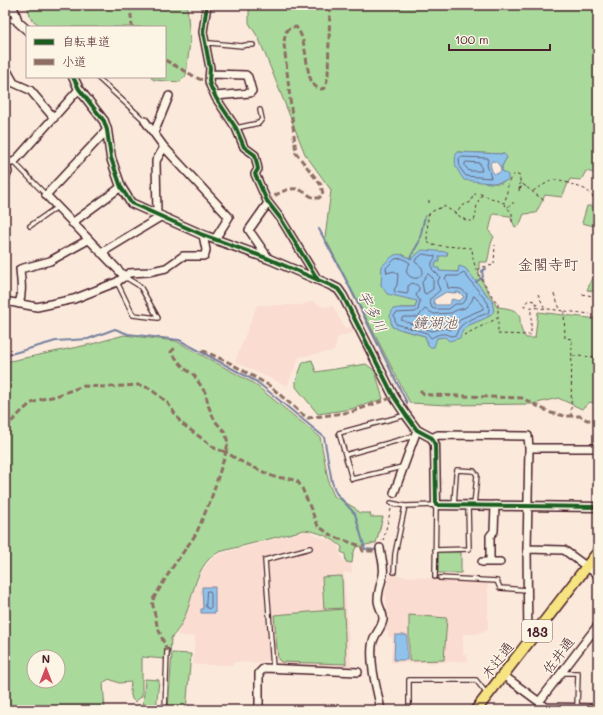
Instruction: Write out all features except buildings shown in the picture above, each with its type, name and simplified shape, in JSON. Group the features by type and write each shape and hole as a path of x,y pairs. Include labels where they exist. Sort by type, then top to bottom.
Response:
{"main road":[{"name":"木辻通","path":"476,710 598,552"}],"street":[{"path":"12,5 18,22 26,29"},
{"path":"207,5 203,32 210,74 209,81 215,96 236,128 244,147 255,156 258,169 255,174 268,203 281,219 318,280"},
{"path":"5,67 14,83 30,90 54,118"},
{"path":"210,74 246,75 252,91 250,93 215,96"},
{"path":"73,78 79,89 104,121 107,130 110,158 121,187 131,203 203,235 269,259 330,284 338,289 343,296 394,397 406,415 415,433 394,492"},
{"path":"5,178 8,172 9,161 54,118 79,89"},
{"path":"154,133 169,96"},
{"path":"145,121 164,147 229,217 215,239"},
{"path":"107,130 46,195 125,277"},
{"path":"160,215 156,161 164,147"},
{"path":"72,223 121,187"},
{"path":"268,203 249,230 269,259"},
{"path":"101,253 160,215"},
{"path":"5,301 37,308 67,301 117,282 129,273 148,272 166,268 183,256 203,256 205,255 206,250 203,235"},
{"path":"19,304 22,284 20,269 50,261 88,240"},
{"path":"415,433 432,438 438,435 528,436 528,643"},
{"path":"432,438 435,445 436,505 598,507"},
{"path":"529,448 598,448"},
{"path":"490,562 490,536 494,531 495,505"},
{"path":"380,548 384,562 378,601 383,619 382,624 375,634 372,647 373,673 381,710"},
{"path":"527,549 564,550 598,575"},
{"path":"482,562 500,562"},
{"name":"佐井通","path":"539,702 598,625"},
{"path":"259,710 259,673 264,668 358,672"},
{"path":"503,675 546,709 598,708"}],"lane":[{"path":"5,18 18,22"},
{"path":"205,44 210,43 242,46 253,45"},
{"path":"98,78 145,121"},
{"path":"236,128 259,123 262,119 260,110"},
{"path":"9,161 46,195"},
{"path":"30,226 57,207"},
{"path":"117,282 133,315 158,318 141,288 125,277"},
{"path":"404,466 352,480 339,433 406,415"},
{"path":"345,455 415,433"},
{"path":"435,550 469,549 471,505 477,475 474,471 457,470 454,505"},
{"path":"391,503 405,506 436,505 435,577"},
{"path":"394,572 394,554 405,506"},
{"path":"273,668 264,560 310,548"},
{"path":"440,578 497,581 500,588 527,590"},
{"path":"165,710 167,651"},
{"path":"562,673 578,673 577,708"},
{"path":"409,710 409,680 476,680 488,695"}],"path":[{"path":"504,203 509,181 515,174 520,176 519,191"},
{"path":"532,191 552,180 560,180 587,190 598,203"},
{"path":"520,182 532,191 534,195 545,200"},
{"path":"519,188 526,186"},
{"path":"458,210 471,202 473,195 478,193 504,203 512,213 512,224"},
{"path":"482,195 476,205 476,216 474,221 466,221 444,206 428,215 427,241 431,245 472,248 473,259 477,270 498,304 498,334 531,335 531,307 590,314"},
{"path":"508,208 511,203 514,203"},
{"path":"477,270 486,266 494,265 495,245"},
{"path":"538,294 544,308"},
{"path":"554,294 561,310"},
{"path":"582,294 598,297"},
{"path":"524,306 529,300 535,301 538,308"},
{"path":"564,310 565,338 572,339 571,416"},
{"path":"464,335 498,318"},
{"path":"572,356 598,357"}],"shaded area":[{"path":"312,301 323,307 333,306 345,329 354,325 357,331 338,337 334,351 299,357 287,386 235,362 257,305 302,305"},
{"path":"306,531 336,543 345,563 351,563 352,573 344,573 351,668 280,664 277,661 271,660 257,663 235,662 233,665 193,665 195,637 177,635 202,571 210,561 219,554"},
{"path":"392,575 488,583 488,630 476,634 463,634 463,654 467,655 468,661 391,663 392,638 388,637 388,632 385,629 388,624 389,616 385,594 389,577"}],"green space":[{"path":"27,5 187,5 190,41 186,76 180,82 154,80 151,78 166,78 166,26 41,26 31,19"},
{"path":"249,5 598,5 598,174 586,171 581,180 570,179 562,197 545,195 536,213 524,214 520,224 515,227 510,216 493,214 489,231 494,237 491,243 487,262 479,262 479,276 497,307 508,308 518,314 520,317 522,332 526,338 535,338 538,312 598,319 598,404 590,402 582,409 558,398 533,404 448,405 410,403 325,238 331,190 305,154 259,39 249,23","holes":["457,152 504,154 507,157 502,166 502,183 479,181","402,254 411,259 448,254 439,256 435,268 438,271 452,272 465,268 492,301 490,316 467,326 461,332 437,338 429,347 425,336 402,330 400,308 415,308 417,301 381,285"]},
{"path":"587,206 598,206 598,227 582,223"},
{"path":"598,278 598,292 587,290 592,279"},
{"path":"124,335 176,341 253,383 320,437 329,484 334,496 355,508 359,513 370,513 371,517 383,517 376,543 356,547 353,554 352,563 346,562 345,554 341,552 342,547 334,541 320,533 304,530 219,552 209,559 198,577 184,619 171,638 170,656 164,659 142,657 142,696 135,702 132,699 130,691 131,682 119,683 109,679 103,683 105,710 5,710 5,362 92,344"},
{"path":"312,360 316,372 366,364 375,371 383,399 351,409 318,414 296,387 296,381 303,362"},
{"path":"438,552 461,552 461,573 438,573"},
{"path":"342,576 343,608 324,609 322,577"},
{"path":"344,609 346,664 281,662 278,659 274,615"},
{"path":"409,615 447,618 444,660 409,661"},
{"path":"172,653 191,654 186,710 168,710"},
{"path":"145,679 159,680 156,710 143,706"}],"water":[{"path":"457,152 504,154 507,157 502,166 502,171 508,175 508,180 492,183 464,180 455,164","holes":["494,161 500,166 501,170 499,173 495,174 492,171 490,164"]},
{"name":"鏡湖池","path":"422,250 448,252 446,256 439,256 439,262 436,262 435,268 439,268 439,271 458,272 459,266 465,268 492,301 494,311 485,318 465,328 460,338 449,341 445,337 437,338 434,347 429,347 425,336 392,327 390,316 393,309 415,308 417,301 387,294 381,285 382,266 389,259 398,254 411,259","holes":["446,292 459,292 464,297 459,301 452,299 451,303 448,305 435,305 433,300"]},
{"path":"202,587 215,587 215,613 201,613 201,609 203,609"},
{"path":"395,635 407,635 407,660 394,660"}],"waterway":[{"path":"410,258 419,242 425,216"},
{"name":"宇多川","path":"319,229 407,403"},
{"path":"476,282 483,277 482,271 486,268"},
{"path":"5,354 7,355 56,341 88,339 115,329 128,334 179,340 257,382 324,437 332,482 336,493 355,514 365,549 376,550"}],"marked path":[{"path":"130,5 132,26"},
{"path":"267,201 283,191 293,189 297,189 310,196 319,198 323,194 321,185 296,153 284,44 286,32 290,28 296,27 303,41 309,75 317,88 325,88 328,76 330,5"},
{"path":"166,61 199,79 209,81"},
{"path":"5,428 30,404 42,399 56,396 83,386 108,387 138,385 149,388 167,402 181,423 216,449 226,452 228,443 225,432 215,421 208,405 206,394 194,375 184,368 171,352 175,348"},
{"path":"202,350 228,362 270,386 308,418 351,412 394,397"},
{"path":"420,390 424,394 431,395 522,398 551,413 565,416 580,416 587,420 598,420"},
{"path":"167,651 157,625 152,601 172,568 196,534 211,499 226,452 238,460 274,477 291,479 298,482 318,526 334,537 361,546 363,551 376,551"}],"cycle path":[{"path":"207,5 203,32 210,68 210,85 216,98 236,128 244,147 255,155 258,169 255,174 267,201 281,219 318,280"},
{"path":"74,78 79,89 104,121 107,130 111,158 121,187 131,203 203,235 269,259 338,289 343,296 394,397 417,430 432,438 435,445 436,505 598,507"}],"district":[{"name":"金閣寺町","path":"548,264"}]}
